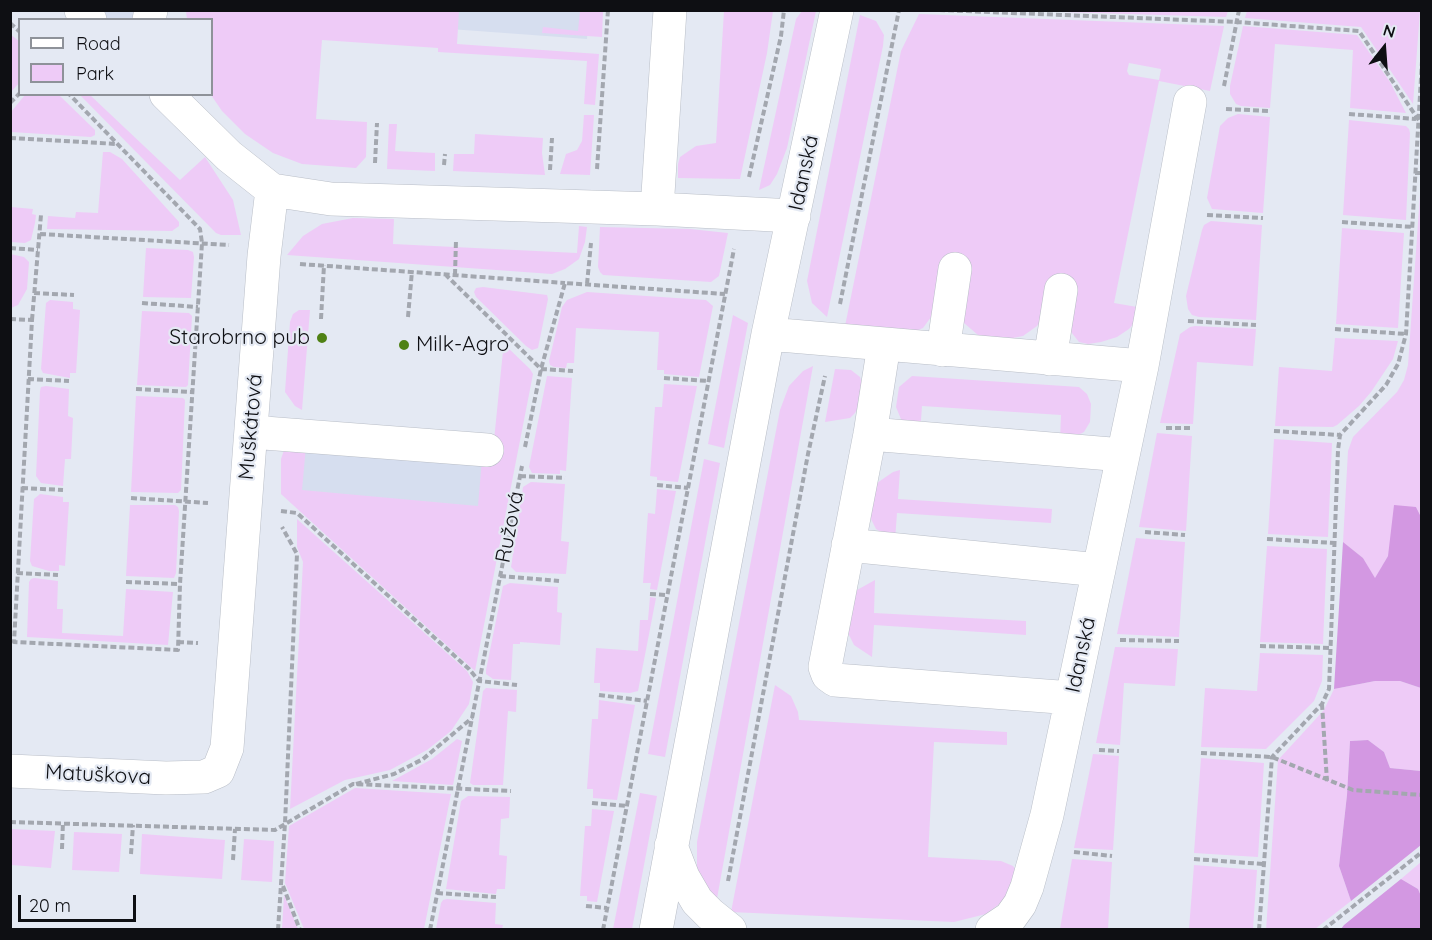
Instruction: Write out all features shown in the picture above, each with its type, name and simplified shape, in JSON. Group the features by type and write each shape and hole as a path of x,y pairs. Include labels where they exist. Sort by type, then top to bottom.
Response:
{"street":[{"path":"657,209 670,10"},
{"name":"Idanská","path":"656,930 768,334 837,10"},
{"path":"168,96 229,156 272,190 331,198 794,216"},
{"name":"Idanská","path":"992,930 1010,918 1020,904 1027,888 1047,815 1143,366 1190,102"},
{"name":"Muškátová","path":"185,778 204,777 218,771 227,748 258,507 251,432 264,256 272,190"},
{"path":"943,350 955,269"},
{"path":"1050,359 1061,290"},
{"path":"768,334 1143,366"},
{"path":"884,345 870,434 825,667 828,675 835,680 1072,698"},
{"path":"251,432 487,450"},
{"path":"870,434 1124,455"},
{"path":"848,545 1099,570"},
{"name":"Matuškova","path":"10,771 185,778"},
{"path":"671,846 689,889 703,907 725,926"}],"path":[{"path":"587,284 608,10"},
{"path":"603,930 725,294 741,213 782,36 784,10"},
{"path":"725,926 808,454 899,10"},
{"path":"939,10 1237,22 1359,31 1422,125"},
{"path":"1259,930 1272,757 1322,704 1329,689 1340,435 1386,385 1398,364 1406,334 1422,61"},
{"path":"42,215 28,378 14,642 177,650 202,243 200,229 71,96"},
{"path":"1190,102 1220,108 1270,111"},
{"path":"1349,114 1417,119"},
{"path":"375,165 377,123"},
{"path":"10,138 117,144"},
{"path":"550,171 552,138"},
{"path":"1415,173 1422,173"},
{"path":"1197,214 1263,218"},
{"path":"1342,222 1413,227"},
{"path":"40,234 239,245 288,264 725,294"},
{"path":"10,248 38,250"},
{"path":"321,319 324,265"},
{"path":"408,317 412,272"},
{"path":"445,274 541,369 573,371"},
{"path":"524,453 541,369 565,283"},
{"path":"34,293 74,295"},
{"path":"142,303 198,306"},
{"path":"10,319 32,320"},
{"path":"1185,321 1256,325"},
{"path":"1335,329 1406,334"},
{"path":"28,378 69,381"},
{"path":"664,378 709,381"},
{"path":"136,389 192,392"},
{"path":"1160,428 1192,428"},
{"path":"1274,431 1340,435"},
{"name":"Ružová","path":"430,930 522,465"},
{"path":"520,476 565,478"},
{"path":"657,485 688,488"},
{"path":"22,488 63,490"},
{"path":"131,498 258,507 297,513 469,669 479,681 517,686"},
{"path":"258,507 297,554 278,930"},
{"path":"1140,532 1185,536"},
{"path":"1267,538 1335,543"},
{"path":"17,573 58,575"},
{"path":"500,576 559,581"},
{"path":"126,582 180,584"},
{"path":"650,594 667,595"},
{"path":"1119,640 1179,641"},
{"path":"1260,646 1331,648"},
{"path":"599,695 647,701"},
{"path":"1322,704 1327,781"},
{"path":"10,822 275,830 353,784 394,774 423,759 472,718"},
{"path":"1097,749 1119,751"},
{"path":"1201,753 1272,757 1353,790 1422,795"},
{"path":"353,784 511,791"},
{"path":"592,803 627,806"},
{"path":"62,849 63,822"},
{"path":"131,854 133,825"},
{"path":"233,860 235,829"},
{"path":"1065,852 1112,856"},
{"path":"1323,930 1422,852"},
{"path":"1194,859 1263,864"},
{"path":"281,882 300,930"},
{"path":"437,893 496,897"},
{"path":"586,906 607,908"}],"shaded area":[{"path":"81,11 151,11 149,18 89,18"},
{"path":"451,11 589,11 587,39 450,29"},
{"path":"299,447 488,464 484,514 294,498"},
{"path":"1394,505 1416,507 1421,517 1421,688 1400,681 1375,681 1334,689 1343,542 1363,558 1375,578 1388,556"},
{"path":"1368,740 1384,752 1390,768 1421,771 1421,845 1351,901 1339,866 1350,741"},
{"path":"1401,879 1418,889 1421,896 1421,929 1341,929 1344,925"}],"green space":[{"path":"1228,10 1226,17 1030,11"},
{"path":"186,11 459,11 457,44 599,54 595,105 584,104 587,61 438,52 438,48 322,40 316,119 367,122 366,157 356,168 302,164 273,153 245,134 222,111 212,96 213,18 187,18"},
{"path":"580,11 603,11 602,37 542,33 543,27 578,31"},
{"path":"724,11 773,11 767,53 740,179 678,178 680,157 696,146 716,143"},
{"path":"802,11 816,11 787,148 770,185 759,190 796,19"},
{"path":"1247,11 1420,11 1413,104 1361,27 1245,18"},
{"path":"919,14 1224,26 1210,91 1159,81 1114,303 1143,308 1142,314 1129,329 1117,337 1088,344 1079,342 1068,328 1042,319 1037,326 1023,336 1013,338 978,335 964,323 934,313 923,328 913,332 845,326 901,51","holes":["1129,63 1161,69 1159,80 1129,75 1127,71"]},
{"path":"860,15 876,21 884,35 883,46 827,317 812,303 807,281"},
{"path":"1243,26 1357,35 1390,82 1406,113 1350,108 1353,50 1275,44 1270,108 1236,104 1230,94 1230,86"},
{"path":"10,34 18,40 18,84 11,92"},
{"path":"24,96 60,96 95,130 95,135 91,137 11,132 11,112"},
{"path":"81,96 91,96 180,180 205,157 233,200 241,235 216,233"},
{"path":"1238,114 1270,117 1263,213 1212,209 1207,198 1220,126 1228,118"},
{"path":"584,115 594,115 590,175 560,174 566,154 577,150 582,141"},
{"path":"1349,120 1406,126 1409,129 1406,220 1343,215"},
{"path":"389,124 397,124 395,151 435,153 435,171 387,169"},
{"path":"475,134 543,138 542,153 545,175 453,171 454,154 474,154"},
{"path":"103,152 110,152 122,159 179,222 179,226 172,231 47,229 48,216 75,218 76,212 98,213"},
{"path":"1421,180 1421,517 1416,507 1375,579 1363,558 1343,542 1348,451 1353,437 1397,392 1404,380 1408,365"},
{"path":"11,207 33,209 32,214 36,215 31,240 25,243 11,242"},
{"path":"353,218 394,219 393,244 577,253 579,226 587,227 579,259 565,269 552,274 287,255 303,236 322,224"},
{"path":"1211,221 1262,225 1256,320 1199,317 1192,315 1188,309 1186,296 1202,230 1204,225"},
{"path":"600,227 690,229 728,233 719,276 711,282 603,275 598,267"},
{"path":"1342,228 1404,233 1398,328 1336,324"},
{"path":"146,248 193,252 191,298 143,297"},
{"path":"10,254 24,257 29,262 27,289 18,305 11,308"},
{"path":"476,288 547,295 538,348 532,350 526,346 476,297 474,292"},
{"path":"587,292 706,300 713,306 699,377 664,374 664,370 657,370 659,332 576,328 574,363 567,363 566,368 550,365 562,307 567,300"},
{"path":"50,300 73,302 73,309 80,310 76,373 70,373 70,378 43,373 41,369 46,303"},
{"path":"299,310 310,310 302,410 295,406 285,392 290,322 293,314"},
{"path":"142,311 189,313 192,316 188,385 186,387 137,385"},
{"path":"733,315 748,323 724,448 708,444"},
{"path":"1195,326 1256,329 1253,366 1197,362 1193,424 1160,423 1180,334"},
{"path":"1335,338 1398,341 1393,359 1371,392 1337,425 1333,427 1275,426 1279,367 1332,371"},
{"path":"505,345 533,374 475,671 281,494 281,459 284,450 306,446 302,490 478,506 482,459 492,460"},
{"path":"813,366 716,904 697,868 697,842 780,410 789,386 803,371"},
{"path":"835,369 851,370 860,377 862,385 859,405 850,418 825,422"},
{"path":"547,376 572,378 566,471 560,470 560,474 532,473 529,467"},
{"path":"912,376 1079,387 1087,394 1091,404 1090,422 1084,432 1060,440 1061,415 922,406 920,434 903,424 896,407 899,387"},
{"path":"664,384 697,386 678,482 657,480 657,477 650,476 655,407 662,407"},
{"path":"41,387 69,389 68,416 73,418 71,459 65,459 63,486 41,483 36,476 40,391"},
{"path":"136,396 183,398 185,400 181,490 178,493 131,492"},
{"path":"1157,433 1192,436 1186,531 1139,527"},
{"path":"1274,439 1332,443 1328,537 1268,534"},
{"path":"704,459 720,463 665,757 648,754"},
{"path":"900,470 898,499 1052,509 1051,523 897,513 895,540 876,529 868,513 872,491 877,483"},
{"path":"531,482 565,484 561,541 569,542 566,574 516,572 511,567 523,487"},
{"path":"657,489 676,491 657,590 650,589 651,583 643,583 648,513 655,514"},
{"path":"40,494 63,497 63,502 69,502 65,566 59,565 59,571 49,571 32,566 30,561 34,499"},
{"path":"130,505 175,505 178,507 174,578 126,576"},
{"path":"297,519 467,671 473,682 469,704 451,731 427,750 390,770 345,780 290,809 303,562 297,547"},
{"path":"1136,538 1185,542 1179,637 1117,634"},
{"path":"1267,546 1327,549 1323,644 1260,642"},
{"path":"34,578 58,581 57,609 63,609 62,633 123,636 126,589 173,592 168,645 27,637 29,582"},
{"path":"875,580 874,613 1026,621 1026,635 874,625 872,657 854,645 846,629 851,599 857,590"},
{"path":"510,583 558,587 557,612 562,613 560,645 520,642 520,644 513,644 511,680 493,679 486,674 486,670 503,586"},
{"path":"650,597 656,598 638,691 630,693 600,691 600,683 594,683 596,648 638,651 640,620 648,620"},
{"path":"1115,647 1178,649 1175,686 1124,683 1120,745 1096,743"},
{"path":"1260,653 1323,655 1322,681 1314,701 1266,749 1201,747 1205,688 1257,691"},
{"path":"1375,681 1400,681 1421,688 1421,771 1390,768 1384,752 1368,740 1350,741 1339,866 1351,901 1315,929 1266,930 1278,760 1324,710 1334,689"},
{"path":"775,685 791,696 799,720 1007,732 1007,745 934,742 928,857 1001,861 1013,866 1017,871 1013,885 1002,902 986,914 954,922 731,912"},
{"path":"486,688 517,690 516,712 508,711 503,785 473,785 470,783 483,691"},
{"path":"599,700 635,705 617,800 593,798 593,789 587,789 592,719 598,719"},
{"path":"457,739 462,741 453,785 392,781 432,759"},
{"path":"1093,754 1119,756 1113,850 1074,848"},
{"path":"1201,758 1264,763 1258,857 1194,853"},
{"path":"355,788 451,794 424,929 304,929 285,883 289,826"},
{"path":"640,793 657,796 632,929 613,929"},
{"path":"468,796 510,797 509,818 501,819 499,855 507,856 505,889 497,889 496,894 446,889 461,801"},
{"path":"592,809 614,811 597,902 587,901 587,896 580,896 585,826 591,826"},
{"path":"11,829 55,831 51,868 11,865"},
{"path":"74,832 122,834 119,872 72,870"},
{"path":"142,834 225,840 222,879 140,874"},
{"path":"244,839 274,841 272,882 241,880"},
{"path":"1072,859 1112,862 1108,929 1060,929"},
{"path":"1421,862 1421,896 1418,889 1401,879"},
{"path":"1194,865 1257,870 1253,929 1189,929"},
{"path":"284,895 298,929 282,929"},
{"path":"447,899 496,903 495,924 503,925 502,929 436,929 441,903"}],"place":[{"name":"Starobrno pub","path":"322,338"},
{"name":"Milk-Agro","path":"404,345"}]}
